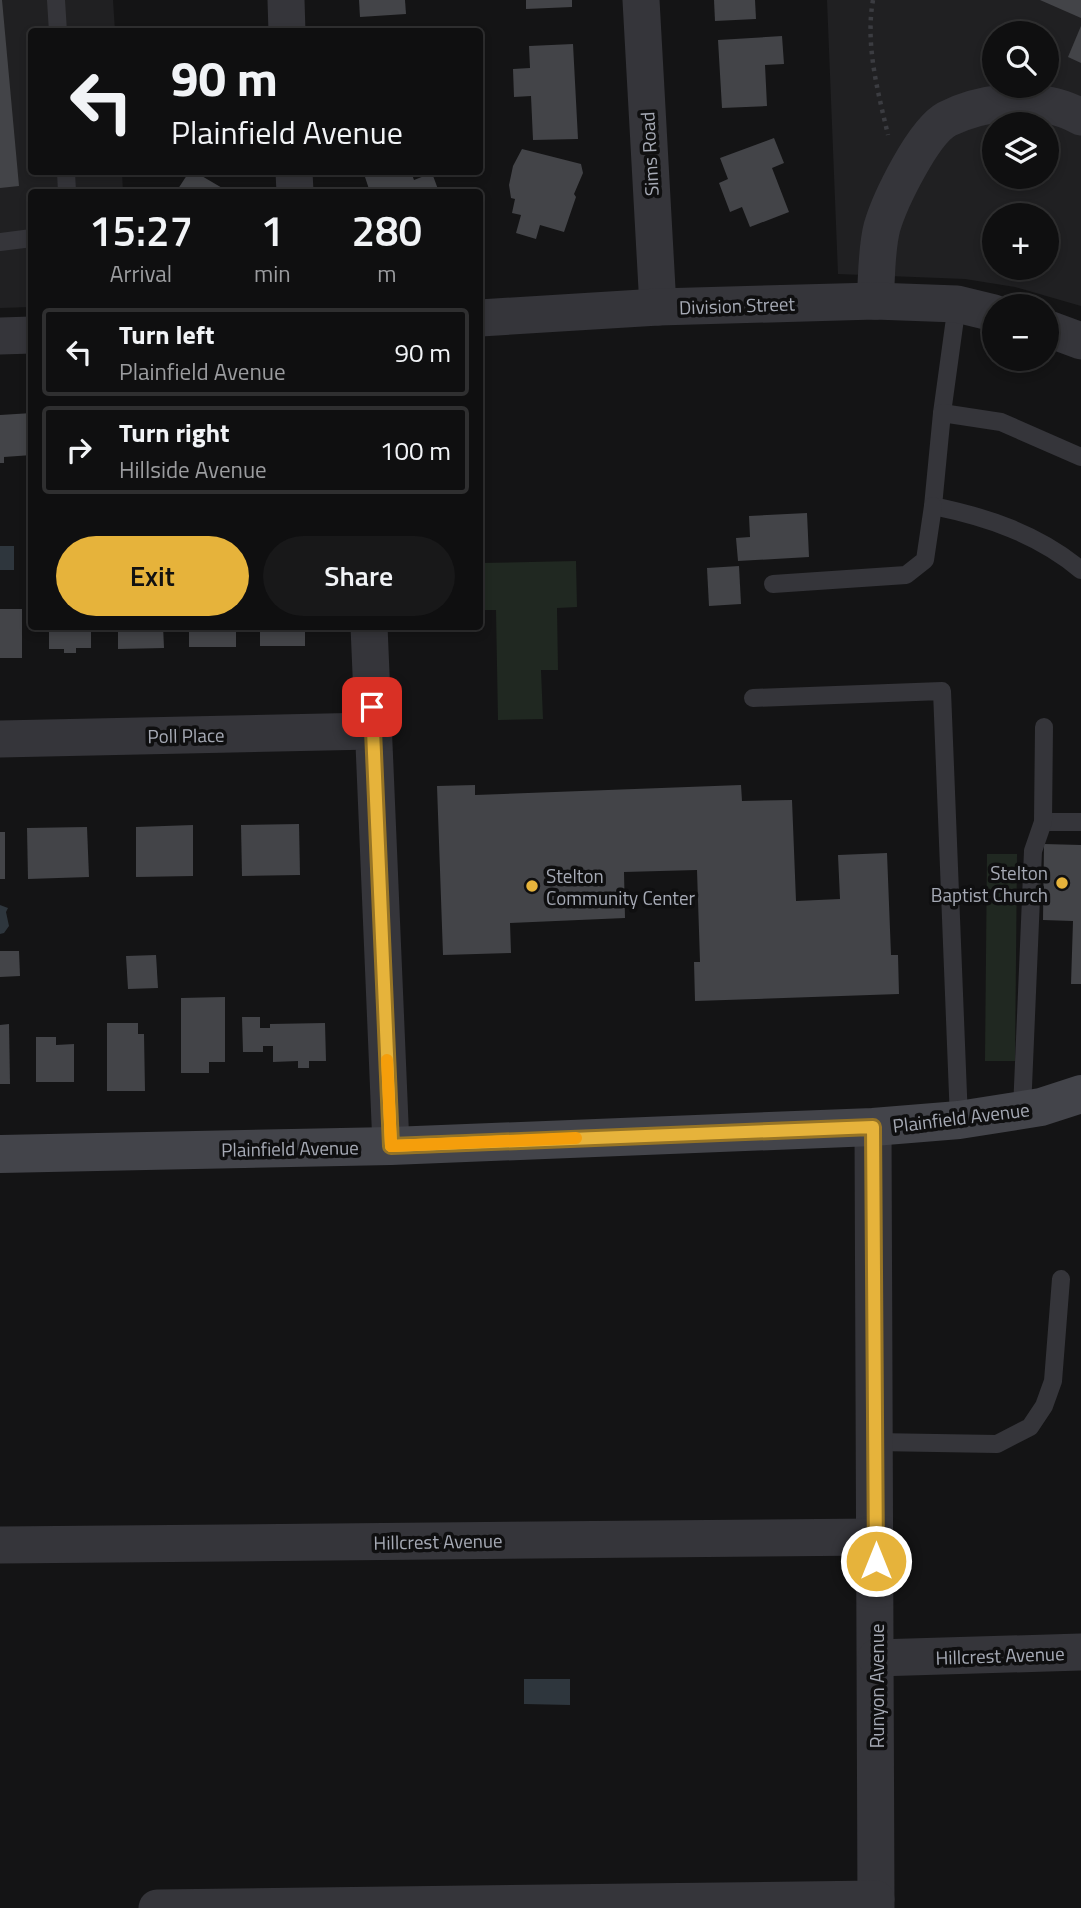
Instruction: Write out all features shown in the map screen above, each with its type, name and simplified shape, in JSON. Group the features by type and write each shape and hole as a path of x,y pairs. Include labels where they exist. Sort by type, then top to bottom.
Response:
{"main road":[{"name":"Plainfield Avenue","path":"0,1154 391,1146 873,1127 959,1120 1022,1110 1081,1094"}],"street":[{"path":"286,0 287,28"},
{"name":"Sims Road","path":"641,0 658,307"},
{"path":"875,301 881,229 898,184 920,149 945,120 984,105 1029,101 1071,111 1081,117"},
{"name":"Division Street","path":"483,317 658,307 875,301 957,304 982,310"},
{"path":"1059,333 1081,341"},
{"path":"0,336 28,335"},
{"path":"369,630 391,1146"},
{"name":"Poll Place","path":"0,739 373,731"},
{"name":"Runyon Avenue","path":"873,1127 876,1903"},
{"name":"Hillcrest Avenue","path":"0,1545 875,1537"},
{"name":"Hillcrest Avenue","path":"876,1658 1081,1652"},
{"path":"157,1908 876,1903"}],"lane":[{"path":"56,0 58,28"},
{"path":"0,242 28,238"},
{"path":"774,584 906,575 925,560 957,304"},
{"path":"942,413 1001,422 1081,457"},
{"path":"933,506 979,515 1022,533 1067,558 1081,570"},
{"path":"753,698 942,691 959,1120"},
{"path":"1022,1110 1033,851 1042,822 1044,727"},
{"path":"1042,822 1081,822"},
{"path":"875,1442 997,1444 1030,1427 1044,1406 1053,1381 1061,1279"}],"path":[{"path":"873,0 872,51 889,139"}],"shaded area":[{"path":"0,0 113,0 115,28 28,28 28,175 122,175 123,189 28,189 28,307 0,308"},
{"path":"827,0 1081,0 1081,306 1059,300 1059,294 1039,294 965,279 838,274"},
{"path":"0,546 14,546 14,570 0,570"},
{"path":"576,561 577,607 557,608 558,670 541,670 543,719 498,720 496,610 483,610 483,563"},
{"path":"987,854 1017,854 1015,1061 985,1061"},
{"path":"0,905 8,908 6,912 9,926 0,934"},
{"path":"524,1679 570,1679 570,1705 524,1704"}],"building":[{"path":"0,0 19,186 0,188"},
{"path":"359,0 405,0 406,14 360,17"},
{"path":"526,0 572,0 572,7 526,9"},
{"path":"714,0 755,0 756,19 715,21"},
{"path":"1040,0 1081,0 1081,18"},
{"path":"1081,26 1081,63 1068,57"},
{"path":"782,36 784,64 765,65 767,106 722,108 718,40"},
{"path":"573,44 578,139 533,140 531,96 514,97 513,69 530,68 529,46"},
{"path":"774,138 784,163 772,168 789,212 750,227 742,207 730,212 719,183 728,179 720,158"},
{"path":"522,149 581,164 583,173 574,194 576,197 564,232 540,225 536,239 516,233 521,215 512,213 515,199 511,198 509,185 513,166"},
{"path":"187,175 200,175 224,189 178,189"},
{"path":"364,175 412,175 414,180 433,175 438,189 369,189"},
{"path":"28,413 28,455 4,457 4,463 0,463 0,415"},
{"path":"807,513 809,557 738,561 736,538 750,537 749,516"},
{"path":"739,566 741,604 709,606 707,568"},
{"path":"0,609 22,609 22,658 0,658"},
{"path":"49,630 91,630 91,648 76,648 76,653 64,653 64,649 49,649"},
{"path":"118,630 163,630 164,648 118,649"},
{"path":"189,630 236,630 236,647 189,647"},
{"path":"260,630 305,630 305,646 260,646"},
{"name":"Stelton Community Center","path":"475,785 475,795 741,785 742,801 792,800 796,901 840,899 838,855 887,853 891,955 898,955 899,994 695,1001 694,962 700,962 697,870 624,872 625,918 510,923 511,953 443,955 437,786"},
{"path":"299,824 300,875 242,876 241,825"},
{"path":"193,825 193,876 136,877 136,827"},
{"path":"87,827 89,877 28,879 27,828"},
{"path":"0,832 5,832 5,879 0,879"},
{"name":"Stelton Baptist Church","path":"1044,844 1081,845 1081,984 1071,984 1073,921 1043,920"},
{"path":"0,951 19,951 20,976 0,977"},
{"path":"156,955 158,988 128,989 126,956"},
{"path":"225,997 225,1062 209,1062 209,1073 181,1073 181,998"},
{"path":"242,1017 260,1017 260,1028 270,1028 270,1024 325,1023 326,1061 309,1061 309,1068 298,1068 298,1061 273,1062 273,1046 263,1046 263,1052 243,1052"},
{"path":"107,1023 138,1023 138,1034 144,1034 145,1091 107,1091"},
{"path":"9,1024 10,1084 0,1084 0,1025"},
{"path":"36,1037 56,1037 56,1045 74,1044 74,1082 36,1082"}],"slow traffic":[{"path":"387,1060 391,1146 576,1138"}],"place":[{"name":"Stelton Baptist Church","path":"1062,883"},
{"name":"Stelton Community Center","path":"532,886"}],"route":[{"path":"372,707 391,1146 873,1127 876,1561"}]}
